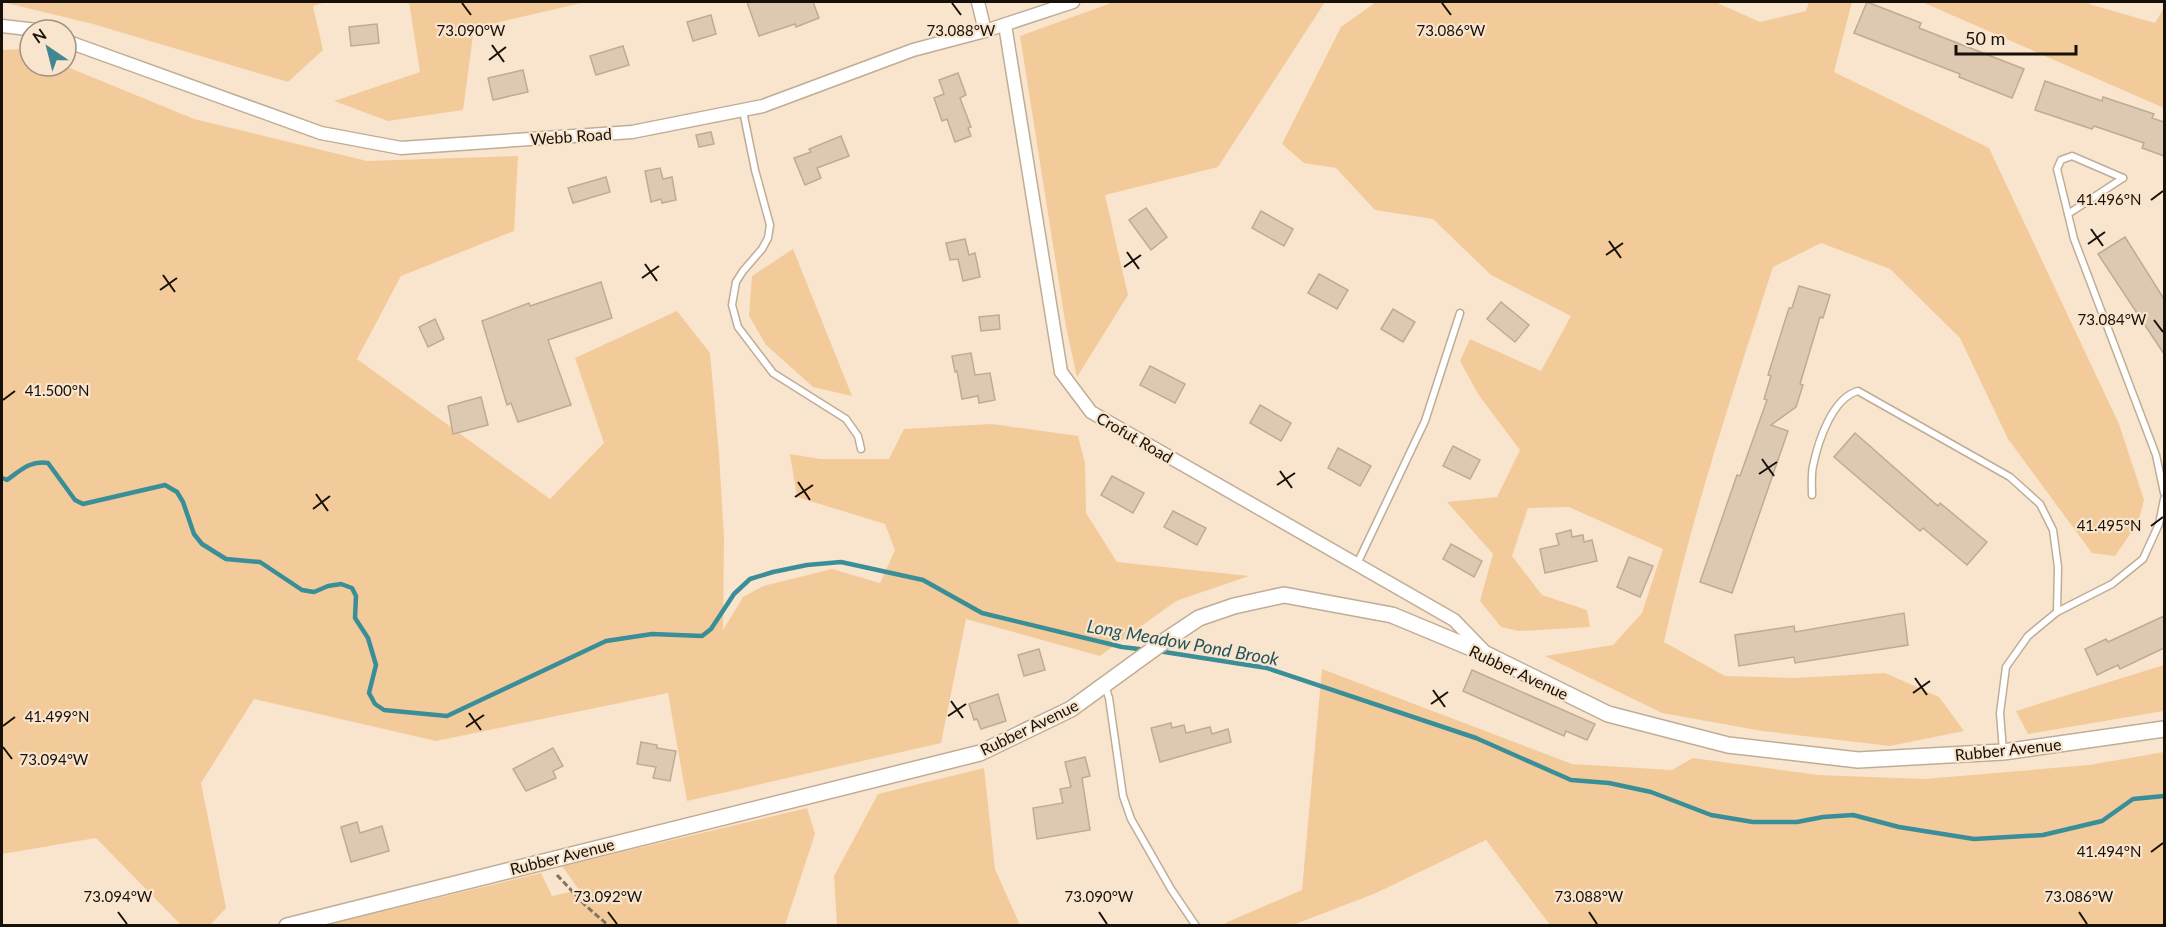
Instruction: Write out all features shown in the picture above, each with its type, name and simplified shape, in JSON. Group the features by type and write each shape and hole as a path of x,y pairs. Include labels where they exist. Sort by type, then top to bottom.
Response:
{"street":[{"path":"978,2 986,31"},
{"name":"Webb Road","path":"78,44 321,134 401,148 632,132 743,111 763,106 913,50 986,31 1073,2"},
{"name":"Crofut Road","path":"1005,25 1061,372 1091,412 1454,620 1488,656"},
{"path":"2,26 18,28"},
{"name":"Rubber Avenue","path":"287,926 980,753 1071,709 1166,639 1199,618 1234,606 1284,595 1392,615 1488,656 1608,714 1728,745 1858,760 2003,752 2164,729"}],"lane":[{"path":"743,111 755,170 770,225 768,238 762,249 736,282 732,305 738,327 773,373 846,419 858,436 861,449"},
{"path":"2068,214 2123,178 2072,156 2061,160 2057,169 2074,239 2156,455 2164,493"},
{"path":"1357,565 1425,421 1460,313"},
{"path":"1812,495 1812,468 1830,415 1849,393 1858,390 2010,477 2040,504 2053,530 2058,567 2057,612"},
{"path":"2003,752 2000,713 2006,667 2028,636 2057,612 2112,584 2144,559 2159,524 2164,499"},
{"path":"1105,686 1109,698 1123,796 1131,819 1171,889 1196,926"}],"path":[{"path":"549,860 562,883 609,926"}],"shaded area":[{"path":"2,2 326,2 313,6 323,50 288,82 78,20 78,18 68,18"},
{"path":"409,2 586,2 474,28 463,110 388,121 334,101 420,72"},
{"path":"1114,2 1325,2 1218,167 1105,195 1128,295 1077,377 1066,327 1020,36"},
{"path":"1376,2 1715,2 1760,22 1806,11 1809,2 1852,2 1834,72 1989,148 2119,424 2144,500 2138,523 2115,556 2092,553 2008,439 1960,338 1890,269 1821,243 1773,267 1700,500 1664,642 1725,676 1795,678 1885,673 1939,697 1964,731 1890,746 1762,731 1662,713 1545,656 1613,645 1642,613 1663,549 1569,507 1528,508 1512,556 1542,595 1587,610 1590,627 1519,631 1501,627 1480,601 1493,554 1447,502 1497,497 1520,450 1478,394 1460,361 1470,339 1541,371 1571,316 1491,275 1433,219 1375,210 1336,168 1304,163 1282,144 1341,27"},
{"path":"1922,2 2089,2 2089,4 2155,23 2164,8 2164,108"},
{"path":"18,49 18,78 78,78 78,71 194,119 367,161 518,156 514,231 401,276 357,359 550,499 604,443 575,358 677,311 710,353 724,537 723,630 743,597 763,586 832,569 880,583 895,550 885,524 797,497 790,454 820,459 889,459 904,429 992,424 1078,436 1085,463 1086,513 1117,562 1249,576 1176,601 1100,656 966,619 941,743 687,801 668,693 436,741 254,699 201,783 226,908 210,925 181,925 96,838 2,854 2,50"},
{"path":"793,249 852,396 813,387 766,345 749,316 752,276"},
{"path":"2164,665 2164,711 2028,734 2016,711"},
{"path":"1322,669 1572,764 1672,770 1693,758 1818,775 1925,779 2089,765 2164,752 2164,925 1550,925 1486,840 1376,893 1293,925 1226,925 1225,923 1302,890"},
{"path":"984,768 995,869 1020,925 837,925 834,876 878,794"},
{"path":"807,808 815,834 785,925 326,925 541,873 552,896 579,890 562,866"}],"building":[{"path":"747,2 813,2 819,18 796,27 795,24 759,36"},
{"path":"1867,2 1921,23 1919,28 2024,69 2012,98 1959,77 1960,74 1854,33"},
{"path":"711,15 716,34 693,41 687,22"},
{"path":"377,24 379,43 351,46 349,27"},
{"path":"623,46 629,65 596,75 590,56"},
{"path":"523,70 528,92 493,100 488,78"},
{"path":"958,73 966,95 960,98 971,127 968,128 971,136 955,142 947,119 942,121 934,98 944,94 939,80"},
{"path":"2045,81 2102,101 2103,97 2154,114 2152,118 2164,122 2164,156 2142,148 2144,143 2035,110"},
{"path":"711,132 714,144 699,147 696,135"},
{"path":"841,136 849,156 817,168 821,178 805,185 794,158"},
{"path":"660,168 663,179 672,177 676,200 662,203 661,199 651,202 645,171"},
{"path":"606,177 610,192 573,203 568,188"},
{"path":"1146,208 1167,237 1151,250 1129,220"},
{"path":"1261,211 1293,229 1284,246 1252,228"},
{"path":"2125,237 2164,299 2164,354 2098,254"},
{"path":"965,239 969,255 975,253 980,277 963,281 958,259 950,260 946,243"},
{"path":"1319,274 1348,290 1337,309 1308,293"},
{"path":"601,282 612,318 548,340 571,405 518,422 511,403 507,405 482,321 529,303 530,306"},
{"path":"1799,286 1830,295 1823,318 1820,317 1800,384 1803,385 1796,407 1771,425 1788,431 1732,593 1700,582 1737,475 1740,476 1767,400 1764,399 1771,376 1768,375 1789,308 1792,308"},
{"path":"1501,302 1529,325 1515,342 1487,319"},
{"path":"1393,309 1415,322 1403,342 1381,329"},
{"path":"999,315 1000,329 981,331 979,317"},
{"path":"435,319 444,339 428,347 419,327"},
{"path":"971,353 975,375 990,373 995,400 979,403 978,396 962,399 952,356"},
{"path":"1150,366 1185,384 1175,403 1140,385"},
{"path":"481,397 488,425 453,434 448,406"},
{"path":"1260,405 1291,423 1281,441 1250,423"},
{"path":"1855,433 1938,506 1940,503 1987,542 1967,565 1923,528 1920,531 1834,457"},
{"path":"1453,446 1480,460 1470,479 1443,466"},
{"path":"1338,448 1371,466 1360,486 1328,468"},
{"path":"1112,476 1144,493 1133,513 1101,495"},
{"path":"1173,511 1206,528 1197,545 1164,527"},
{"path":"1571,530 1572,537 1583,535 1584,542 1592,540 1597,561 1545,573 1540,549 1559,545 1556,534"},
{"path":"1451,544 1482,561 1474,577 1443,559"},
{"path":"1629,557 1653,566 1640,597 1617,587"},
{"path":"1904,613 1908,645 1795,663 1794,657 1739,666 1735,635 1794,626 1795,632"},
{"path":"2164,616 2164,648 2120,669 2118,665 2097,675 2085,649 2106,639 2108,642"},
{"path":"1039,649 1045,670 1024,676 1018,655"},
{"path":"1472,670 1595,724 1587,740 1566,731 1564,736 1463,691"},
{"path":"998,694 1006,721 981,729 977,719 974,720 969,704"},
{"path":"1171,723 1172,728 1184,725 1186,733 1210,727 1212,734 1228,729 1231,742 1160,762 1151,728"},
{"path":"641,742 657,745 657,748 676,751 670,781 653,778 656,767 637,764"},
{"path":"553,748 563,766 553,771 556,778 526,791 513,769"},
{"path":"1085,757 1090,776 1082,778 1090,830 1037,839 1033,808 1063,803 1060,789 1071,787 1065,762"},
{"path":"357,822 360,833 382,826 389,851 351,862 341,827"}],"waterway":[{"name":"Long Meadow Pond Brook","path":"2,478 7,480 36,463 48,463 75,500 83,504 165,485 177,492 183,502 194,534 202,544 226,559 260,562 302,590 314,592 341,584 352,588 356,596 355,618 368,638 376,665 369,693 375,704 384,710 447,716 606,641 652,634 702,636 711,629 734,594 750,579 807,565 841,562 923,580 982,613 1122,647 1147,650"},
{"name":"Long Meadow Pond Brook","path":"1158,651 1267,668 1476,738 1571,780 1609,783 1651,792 1711,815 1753,822 1797,822 1853,815 1899,827 1974,839 2043,835 2102,821 2133,799 2164,796"}]}
